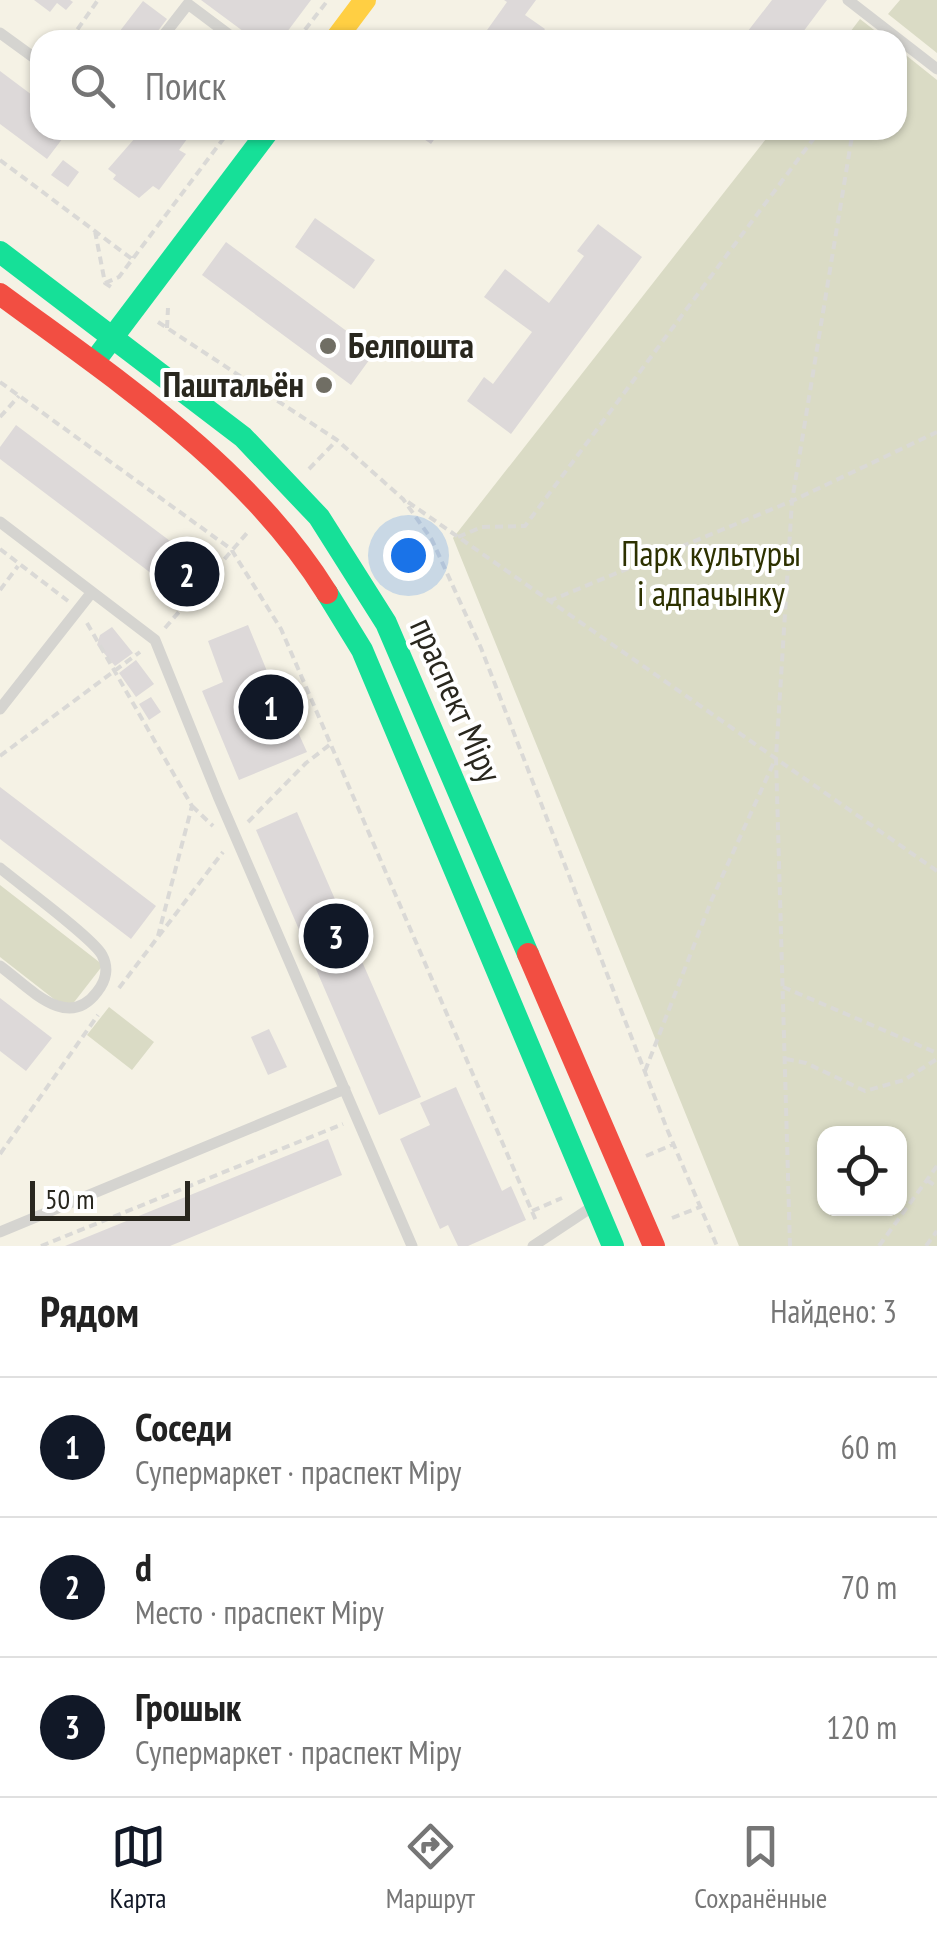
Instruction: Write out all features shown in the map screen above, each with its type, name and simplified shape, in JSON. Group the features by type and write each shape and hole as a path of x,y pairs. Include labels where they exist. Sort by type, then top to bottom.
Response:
{"main road":[{"path":"343,30 365,0"},
{"path":"93,364 261,140"},
{"name":"праспект Міру","path":"0,252 243,437 320,518 351,564 386,623 654,1246"},
{"name":"праспект Міру","path":"0,294 220,466 296,547 336,605 362,650 614,1246"},
{"path":"596,1204 628,1186"}],"lane":[{"path":"848,0 887,30"},
{"path":"167,30 185,2 223,30"},
{"path":"0,33 30,55"},
{"path":"907,46 937,69"},
{"path":"0,522 154,640 412,1246"},
{"path":"0,709 92,592"},
{"path":"0,868 99,950 107,972 88,1003 68,1010 56,1008 0,966"},
{"path":"0,1232 345,1090"},
{"path":"539,1244 596,1204"}],"path":[{"path":"77,30 98,0"},
{"path":"306,30 328,0"},
{"path":"95,231 105,283 119,277 222,140"},
{"path":"458,537 482,527 525,526 813,140"},
{"path":"790,1246 776,758 792,500 850,140"},
{"path":"0,160 132,259"},
{"path":"167,328 338,440 404,498 458,537 937,871"},
{"path":"0,382 230,549 281,629 539,1244"},
{"path":"0,417 18,396"},
{"path":"549,601 792,500 937,432"},
{"path":"404,498 432,540 481,648 717,1246"},
{"path":"0,756 154,640 230,549"},
{"path":"0,550 79,609 192,806 157,939"},
{"path":"0,590 19,564"},
{"path":"0,1154 85,1032 235,836 306,763 332,743"},
{"path":"645,1071 712,899 776,758"},
{"path":"783,987 937,1056 904,1080 865,1091 806,1063 785,1059"},
{"path":"41,1246 346,1122"},
{"path":"880,1246 937,1166"},
{"path":"927,1180 937,1187"},
{"path":"926,1246 937,1232"}],"green space":[{"path":"900,0 937,0 937,53 888,14"},
{"path":"860,19 874,30 852,30"},
{"name":"Парк культуры і адпачынку","path":"907,56 937,80 937,1246 739,1246 453,538 765,140 907,140"},
{"path":"0,885 103,965 68,1010 0,957"},
{"path":"109,1007 154,1042 132,1070 87,1035"}],"building":[{"path":"34,0 73,2 66,10 57,3 50,12"},
{"path":"201,0 311,0 288,30 242,30"},
{"path":"504,0 536,0 525,15 544,30 487,30 507,2"},
{"path":"772,0 827,0 804,30 749,30"},
{"path":"143,1 167,19 159,30 121,30"},
{"path":"0,71 30,94 30,140 61,140 47,159 0,124"},
{"path":"133,140 186,140 179,150 186,154 159,190 153,186 139,198 113,179 116,175 108,169"},
{"path":"63,160 79,172 68,187 51,175"},
{"path":"315,218 375,260 354,289 295,247"},
{"path":"598,224 642,257 511,434 467,401 484,377 493,384 532,332 484,297 505,269 549,303 584,256 577,251"},
{"path":"226,242 375,352 351,385 202,275"},
{"path":"16,425 186,553 183,557 205,573 188,593 169,576 164,583 0,459 0,447"},
{"path":"248,625 292,732 297,730 307,752 239,780 202,691 223,682 208,641"},
{"path":"112,627 133,653 115,666 97,645 100,635"},
{"path":"136,660 154,684 136,697 119,673"},
{"path":"151,697 161,712 149,720 139,704"},
{"path":"0,787 156,906 131,939 0,839"},
{"path":"297,812 421,1097 379,1115 256,830"},
{"path":"0,998 52,1038 26,1071 0,1051"},
{"path":"269,1029 287,1067 268,1075 251,1037"},
{"path":"456,1087 502,1191 511,1186 526,1220 468,1246 458,1246 448,1225 440,1229 400,1139 430,1125 420,1103"},
{"path":"328,1139 342,1175 170,1246 65,1246"}],"traffic: fast":[{"path":"100,354 261,140"},
{"path":"0,252 243,437 319,517 386,623 528,954"},
{"path":"327,593 362,650 613,1246"}],"traffic: slow":[{"path":"342,30 365,0"}],"traffic: jam":[{"path":"0,294 134,393 220,466 295,547 327,593"},
{"path":"528,954 654,1246"}],"place":[{"name":"Белпошта","path":"328,346"},
{"name":"Паштальён","path":"324,385"},
{"name":"d","path":"187,574"},
{"name":"Соседи","path":"271,707"},
{"name":"Грошык","path":"336,936"}]}
